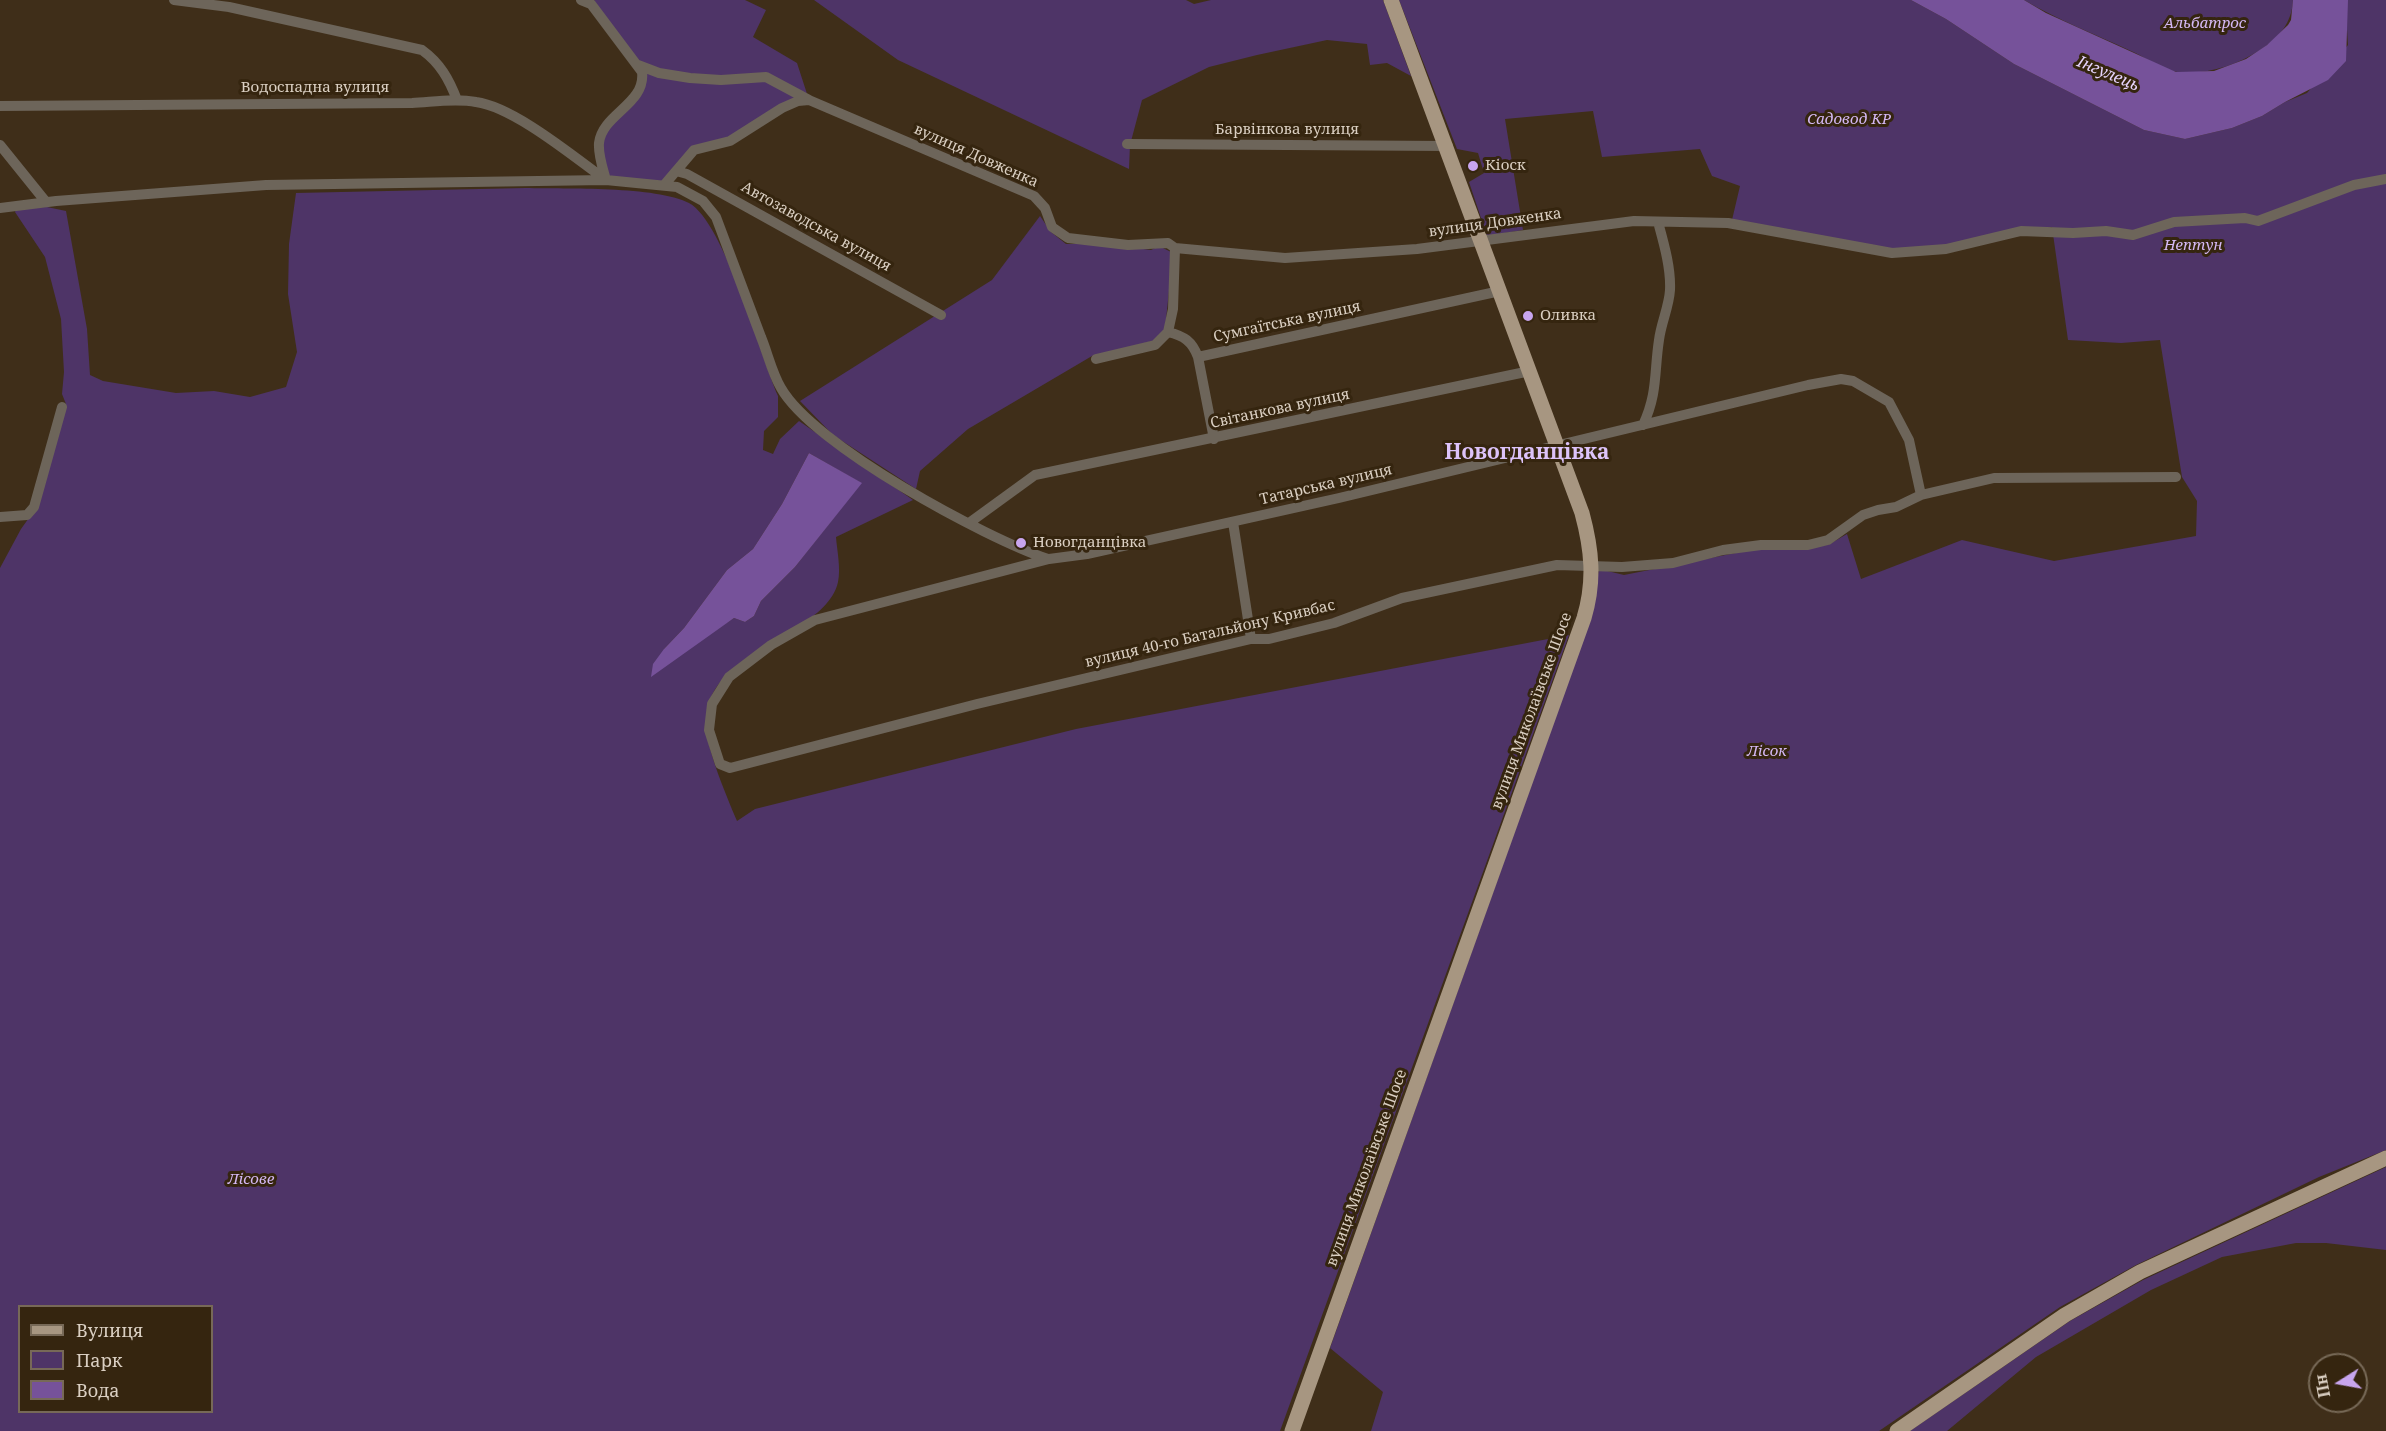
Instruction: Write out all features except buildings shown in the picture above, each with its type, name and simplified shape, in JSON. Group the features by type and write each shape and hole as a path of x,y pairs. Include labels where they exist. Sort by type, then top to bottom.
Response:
{"main road":[{"name":"вулиця Миколаївське Шосе","path":"1292,1431 1584,618 1591,588 1592,566 1582,513 1448,146 1391,0"},
{"path":"1897,1431 2065,1314 2140,1272 2386,1158"}],"street":[{"path":"174,0 229,7 422,50 434,59 446,75 457,100"},
{"path":"581,0 591,4 642,72 641,87 604,129 599,142 606,180"},
{"name":"вулиця Довженка","path":"638,64 660,73 690,78 721,80 766,76 809,100 1034,196 1045,208 1052,227 1068,238 1128,245 1168,243 1175,248 1285,258 1417,249 1609,222 1728,223 1892,253 1946,249 2021,231 2073,234 2106,231 2133,235 2174,222 2245,218 2258,221 2354,184 2386,179"},
{"name":"Водоспадна вулиця","path":"0,106 412,103 457,100 479,102 503,111 558,145 606,180"},
{"path":"665,184 694,150 730,141 783,108 798,101 809,100"},
{"name":"Барвінкова вулиця","path":"1127,144 1448,146"},
{"path":"0,145 46,202"},
{"name":"Автозаводська вулиця","path":"676,171 687,174 756,210 941,315"},
{"path":"2,205 266,185 606,180 665,184 677,187 703,201 716,217 781,389 807,418 830,438 913,493 1016,549 1049,559"},
{"path":"1643,425 1653,404 1659,340 1670,290 1666,255 1658,222"},
{"path":"1096,358 1155,345 1168,332 1173,309 1175,248"},
{"name":"Сумгаїтська вулиця","path":"1168,332 1181,335 1193,344 1198,357 1500,291"},
{"path":"1198,357 1214,439"},
{"name":"Світанкова вулиця","path":"969,522 1035,476 1530,370"},
{"name":"Татарська вулиця","path":"709,718 719,690 729,676 760,652 815,620 1049,559 1087,554 1233,522 1808,385 1841,379 1853,381 1889,402 1908,440 1921,495"},
{"path":"0,517 27,515 34,507 62,407"},
{"name":"вулиця 40-го Батальйону Кривбас","path":"709,718 715,754 720,764 730,768 977,704 1251,639 1269,639 1302,631 1402,598 1557,565 1622,567 1673,562 1723,550 1761,545 1808,545 1828,540 1863,515 1896,507 1921,495 1994,478 2175,477"},
{"path":"1233,522 1251,639"}],"green space":[{"path":"594,0 745,0 766,10 753,37 797,63 809,100 798,101 730,141 694,150 665,184 606,180 599,142 643,80"},
{"path":"814,0 1186,0 1194,4 1211,0 1383,0 1411,76 1387,63 1370,65 1367,44 1327,40 1209,67 1142,100 1130,145 1129,169 898,60"},
{"path":"1399,0 1911,0 1946,19 2014,64 2144,130 2185,139 2232,128 2262,116 2285,102 2307,93 2348,45 2345,0 2386,0 2386,1150 2319,1177 2136,1265 2060,1307 1879,1431 1371,1431 1383,1392 1330,1348 1591,618 1599,569 1624,575 1761,548 1828,545 1847,534 1861,579 1962,540 2054,561 2196,536 2197,501 2182,477 2160,340 2121,343 2068,340 2052,227 1943,246 1894,250 1732,220 1740,186 1712,176 1700,149 1602,157 1593,111 1505,119 1523,230 1487,236 1469,182 1484,173 1478,153 1457,149"},
{"name":"Альбатрос","path":"2024,0 2293,0 2287,23 2279,35 2267,45 2231,65 2210,71 2188,73 2166,69"},
{"name":"Лісове","path":"526,188 633,191 689,203 702,215 728,262 778,396 778,417 764,431 763,450 773,454 780,439 799,421 913,500 836,537 839,577 836,589 828,602 806,621 736,666 718,685 708,704 706,725 721,782 737,821 755,809 1076,729 1569,635 1280,1431 0,1431 0,568 21,529 36,508 66,404 62,394 64,372 61,319 45,257 15,212 17,208 47,207 66,211 87,329 90,375 103,381 176,393 214,391 250,397 286,387 297,352 288,294 289,244 296,193","holes":["809,453 861,483 795,567 761,601 754,616 745,622 734,618 697,642 664,649 684,628 727,570 753,549 782,504"]},
{"path":"1040,216 1051,232 1066,244 1105,244 1151,250 1159,246 1173,253 1165,329 1153,341 1092,356 968,429 920,471 916,489 833,435 800,401 992,280"},
{"path":"2386,1167 2386,1250 2326,1243 2296,1243 2222,1257 2151,1290 2036,1357 1947,1431 1910,1431 2070,1321 2143,1280"}],"water":[{"name":"Інгулець","path":"1911,0 2024,0 2046,13 2176,72 2214,71 2246,59 2267,45 2288,25 2291,20 2293,0 2348,0 2346,61 2328,80 2262,116 2232,128 2185,139 2144,130 2014,64 1946,19"},
{"path":"809,453 862,483 795,567 761,601 754,616 745,622 734,618 651,677 653,664 664,649 684,628 727,570 753,549 782,504"}],"place":[{"name":"Кіоск","path":"1473,166"},
{"name":"Оливка","path":"1528,316"},
{"name":"Новогданцівка","path":"1021,543"}],"district":[{"name":"Новогданцівка","path":"1527,453"}],"park label":[{"name":"Садовод КР","path":"1849,120"},
{"name":"Нептун","path":"2193,246"},
{"name":"Лісок","path":"1767,752"}]}
